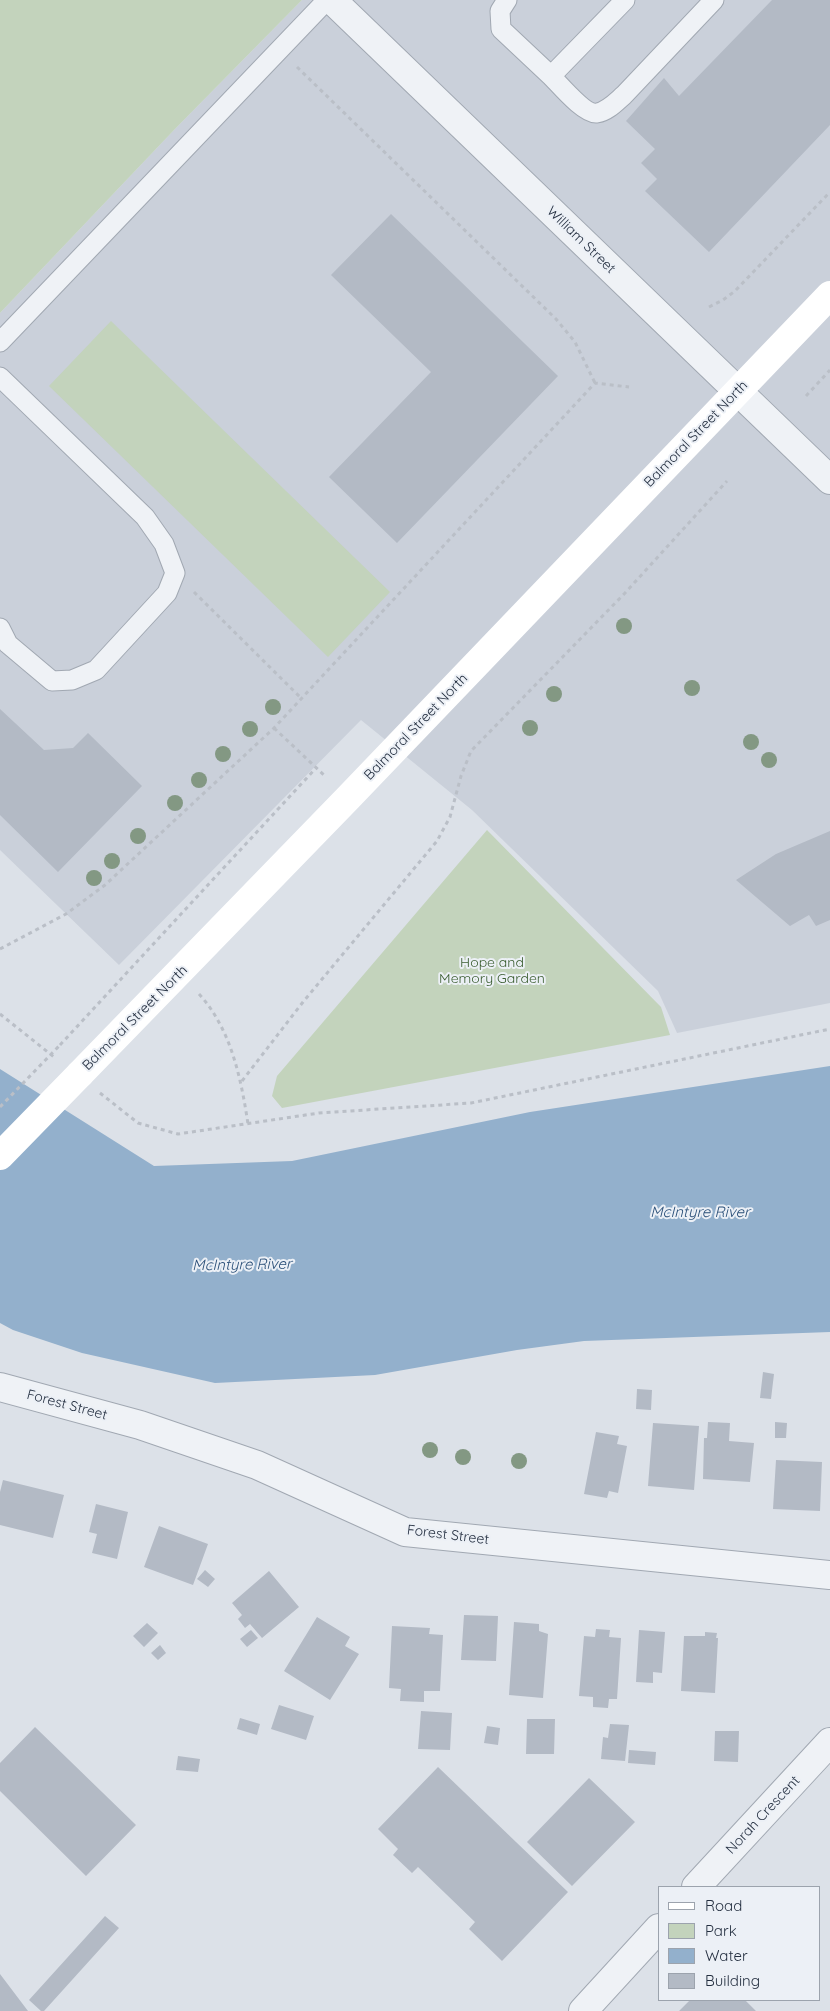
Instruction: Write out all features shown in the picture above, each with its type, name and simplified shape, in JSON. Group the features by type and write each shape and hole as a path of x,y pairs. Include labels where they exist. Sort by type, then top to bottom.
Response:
{"main road":[{"name":"Balmoral Street North","path":"0,1156 70,1068 180,973 830,295"}],"street":[{"name":"William Street","path":"332,0 830,480"},
{"name":"Forest Street","path":"0,1387 140,1425 257,1465 405,1532 830,1575"},
{"name":"Norah Crescent","path":"697,1886 830,1742"},
{"path":"583,2011 658,1929"}],"lane":[{"path":"0,342 327,0"},
{"path":"507,0 500,11 501,29 587,112 596,114 609,108 624,95 714,0"},
{"path":"551,76 625,0"},
{"path":"0,377 146,516 164,544 175,573 167,593 96,670 72,680 52,681 8,644 0,628"}],"path":[{"path":"280,50 556,319 575,342 595,383"},
{"path":"708,307 723,300 735,291 830,192"},
{"path":"806,396 830,370"},
{"path":"595,383 629,388"},
{"path":"0,949 66,914 105,885 274,728 595,383"},
{"path":"242,1081 303,1002 437,842 450,817 461,776 471,751 625,592 727,481"},
{"path":"175,573 302,699"},
{"path":"274,728 348,798"},
{"path":"0,1107 60,1045 316,768"},
{"path":"180,973 206,1002 229,1042 242,1081 248,1124"},
{"path":"0,1014 70,1068"},
{"path":"100,1093 138,1123 178,1134 319,1113 471,1103 830,1028"}],"shaded area":[{"path":"302,0 830,0 830,1003 677,1033 658,991 472,810 361,720 119,965 0,850 0,313 175,129"}],"green space":[{"path":"0,0 302,0 175,129 0,313"},
{"path":"111,321 390,592 328,657 49,386"},
{"name":"Hope and Memory Garden","path":"487,830 661,1007 670,1035 282,1108 272,1096 277,1076"}],"water":[{"name":"McIntyre River","path":"830,1066 830,1332 584,1341 517,1350 375,1375 215,1383 82,1353 13,1330 0,1323 0,1069 154,1166 292,1161 530,1112"}],"building":[{"path":"772,0 830,0 830,125 709,252 645,191 657,179 641,163 655,149 626,121 664,78 679,96"},
{"path":"391,214 558,376 397,543 329,477 431,372 331,275"},
{"path":"0,709 44,750 73,748 88,733 142,786 58,872 0,815"},
{"path":"830,831 830,920 816,926 809,915 790,926 736,880 776,854"},
{"path":"763,1372 774,1374 771,1399 760,1398"},
{"path":"637,1389 652,1390 651,1410 636,1409"},
{"path":"708,1422 730,1423 729,1441 754,1443 750,1482 703,1479 704,1438 707,1438"},
{"path":"775,1422 787,1423 786,1438 775,1438"},
{"path":"653,1423 699,1426 694,1490 648,1486"},
{"path":"596,1432 619,1436 617,1444 627,1446 618,1493 609,1491 607,1498 584,1494"},
{"path":"776,1460 822,1462 820,1511 773,1509"},
{"path":"3,1480 64,1495 53,1538 0,1525 0,1492"},
{"path":"96,1504 128,1512 117,1559 92,1553 97,1534 89,1532"},
{"path":"159,1526 208,1544 193,1585 144,1567"},
{"path":"205,1570 215,1579 208,1587 197,1579"},
{"path":"269,1571 299,1607 262,1638 250,1624 245,1628 238,1619 242,1615 232,1603"},
{"path":"464,1615 498,1616 496,1661 461,1660"},
{"path":"317,1617 350,1637 345,1646 359,1654 330,1700 284,1671"},
{"path":"514,1622 539,1624 539,1631 548,1634 543,1698 509,1695"},
{"path":"147,1623 158,1633 144,1647 133,1636"},
{"path":"392,1626 430,1628 429,1634 443,1635 440,1691 424,1691 424,1702 400,1701 401,1689 389,1688"},
{"path":"596,1629 610,1630 609,1637 621,1638 617,1699 609,1699 608,1708 593,1707 593,1697 579,1696 584,1636 595,1637"},
{"path":"251,1630 258,1638 247,1647 240,1639"},
{"path":"639,1630 665,1632 662,1673 653,1672 653,1683 636,1682"},
{"path":"705,1632 717,1633 716,1638 718,1638 715,1693 681,1691 684,1636 705,1636"},
{"path":"160,1645 166,1653 158,1660 151,1653"},
{"path":"279,1705 314,1716 306,1740 271,1729"},
{"path":"421,1711 452,1713 450,1750 418,1749"},
{"path":"240,1718 260,1724 257,1735 237,1729"},
{"path":"527,1719 555,1719 554,1754 526,1754"},
{"path":"610,1724 629,1725 625,1761 601,1759 603,1737 608,1738"},
{"path":"487,1726 500,1728 498,1745 484,1743"},
{"path":"35,1727 136,1825 86,1876 0,1791 0,1763"},
{"path":"715,1731 739,1731 738,1762 714,1761"},
{"path":"629,1750 656,1752 655,1765 628,1763"},
{"path":"178,1756 200,1759 198,1772 176,1770"},
{"path":"438,1767 568,1892 502,1961 469,1929 475,1922 418,1867 412,1873 393,1855 398,1849 378,1829"},
{"path":"589,1778 635,1822 572,1886 527,1842"},
{"path":"105,1916 119,1928 44,2011 41,2011 29,2000"},
{"path":"0,1974 28,2011 0,2011"},
{"path":"689,2001 746,2001 756,2011 679,2011"}]}
